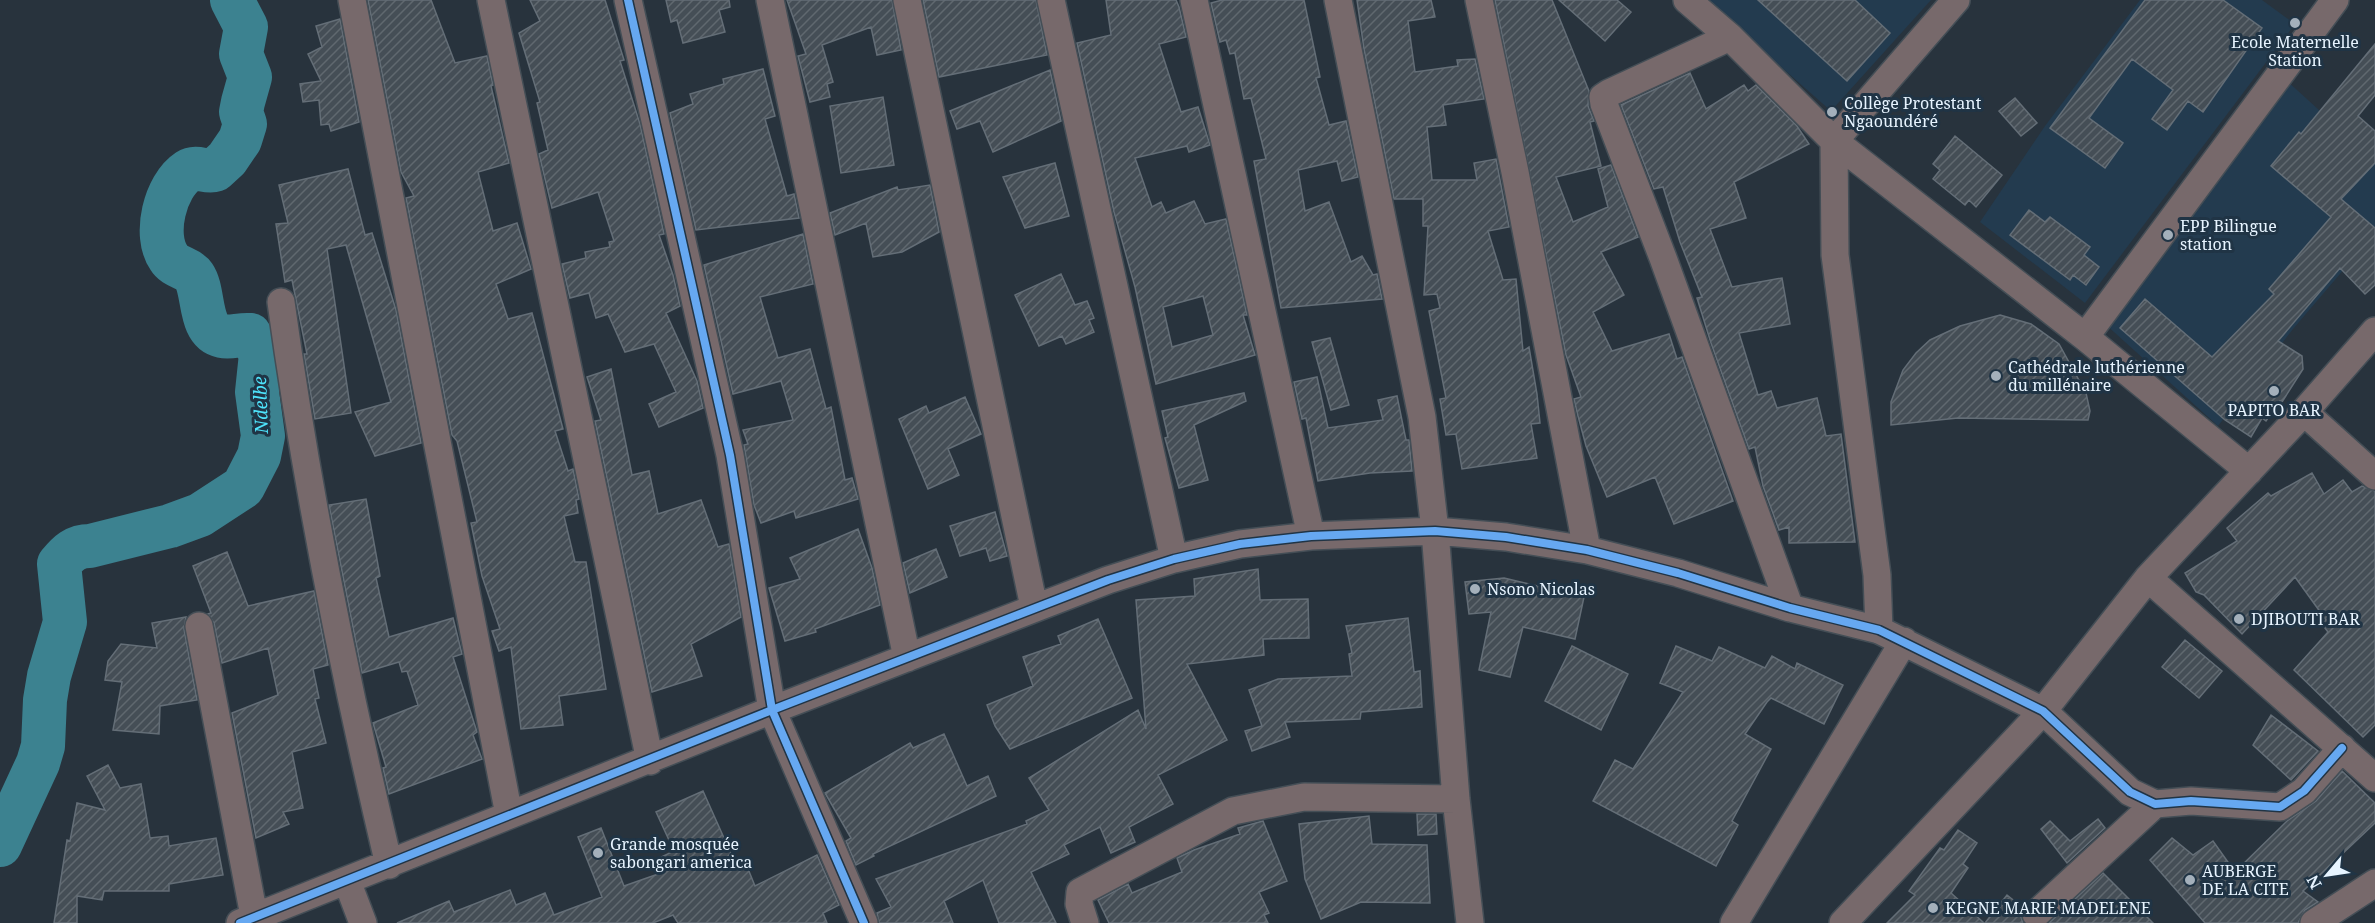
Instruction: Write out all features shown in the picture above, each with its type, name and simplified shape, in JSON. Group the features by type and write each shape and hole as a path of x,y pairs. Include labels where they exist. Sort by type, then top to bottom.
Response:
{"street":[{"path":"352,0 510,815"},
{"path":"491,0 650,760"},
{"path":"628,0 730,455 772,710 864,923"},
{"path":"770,0 907,658"},
{"path":"907,0 1034,607"},
{"path":"1051,0 1174,559"},
{"path":"1194,0 1311,536"},
{"path":"1338,0 1422,417 1435,531 1455,799 1470,923"},
{"path":"1479,0 1515,172 1587,550"},
{"path":"1687,0 1730,37 1834,141 2085,337 2249,471"},
{"path":"1879,630 1877,575 1835,255 1834,141 1956,0"},
{"path":"2085,337 2335,0"},
{"path":"1730,37 1603,97 1790,608"},
{"path":"280,302 298,421 360,743 389,865"},
{"path":"1843,923 2043,711 2148,578 2304,412 2375,331"},
{"path":"2304,412 2375,476"},
{"path":"199,626 247,920 1034,607 1174,559 1240,544 1311,536 1435,531 1506,537 1587,550 1678,573 1790,608 1879,630 2043,711 2130,792 2155,804 2191,801 2280,807 2304,791 2342,748"},
{"path":"2148,578 2375,778"},
{"path":"1734,923 1904,641"},
{"path":"1085,923 1078,904 1080,892 1233,811 1304,797 1455,799"},
{"path":"2036,914 2155,804"},
{"path":"347,881 363,923"},
{"path":"2314,923 2375,883"}],"shaded area":[{"path":"1705,0 1931,0 1831,111"},
{"path":"2140,0 2262,0 2295,24 2085,303 1980,222 2045,126"},
{"path":"2286,80 2375,161 2375,233 2293,329 2218,426 2104,323"}],"building":[{"path":"368,0 431,0 455,63 487,56 493,85 491,86 509,163 478,172 493,231 517,223 531,269 496,284 508,319 532,313 563,429 555,431 568,471 573,469 579,499 576,500 578,513 564,516 575,562 586,562 606,689 559,696 563,725 521,729 511,647 499,651 492,631 500,629 482,576 471,523 477,522 457,441 452,435 406,198 414,196 401,172"},
{"path":"530,0 605,0 624,60 620,61 640,124 664,234 659,235 673,275 680,306 666,313 697,381 703,408 659,427 649,404 676,392 654,344 625,352 608,314 596,318 589,293 570,298 562,264 586,258 585,252 610,247 609,242 614,241 598,192 552,208 539,154 548,150 537,103 540,102 519,33 540,21"},
{"path":"666,0 729,0 730,7 719,10 725,32 683,43 677,20 671,22"},
{"path":"787,0 892,0 901,50 877,55 871,27 822,45 833,82 827,84 830,97 810,102 798,56 806,54"},
{"path":"923,0 1036,0 1047,55 939,77"},
{"path":"1106,0 1176,0 1186,37 1159,44 1181,112 1198,107 1210,145 1189,152 1187,146 1135,158 1152,207 1161,202 1166,213 1194,201 1205,224 1226,219 1247,315 1243,315 1255,355 1156,384 1135,287 1114,212 1077,43 1111,35","holes":["1203,296 1213,335 1172,347 1163,307"]},
{"path":"1222,0 1304,0 1320,77 1316,78 1329,125 1346,121 1358,177 1342,181 1337,161 1298,170 1305,211 1329,202 1351,262 1362,256 1373,275 1377,274 1382,299 1281,308 1254,161 1266,159 1251,98 1244,99 1235,53 1230,54 1226,40 1220,42 1211,3"},
{"path":"1357,0 1431,0 1435,17 1408,21 1415,72 1458,66 1457,60 1475,59 1484,99 1443,105 1446,125 1427,127 1432,180 1477,180 1474,163 1496,159 1509,227 1488,231 1503,280 1516,279 1523,351 1529,347 1537,394 1540,423 1531,424 1537,458 1462,469 1456,434 1446,435 1440,399 1446,398 1429,311 1440,308 1437,294 1424,295 1428,226 1423,226 1423,199 1394,199 1364,49"},
{"path":"1495,0 1552,0 1589,91 1588,106 1594,121 1590,122 1601,166 1556,177 1573,222 1608,207 1598,169 1611,165 1638,237 1601,252 1624,295 1593,312 1612,351 1669,334 1677,359 1682,357 1733,501 1674,524 1655,477 1607,497 1586,446 1574,399 1581,397 1566,355"},
{"path":"1559,0 1617,0 1631,12 1605,41"},
{"path":"1758,0 1855,0 1890,33 1847,81"},
{"path":"2145,0 2223,0 2262,28 2203,112 2188,101 2167,130 2152,119 2173,90 2132,59 2089,118 2123,143 2105,168 2050,128"},
{"path":"340,19 359,122 331,131 329,124 321,125 319,100 303,102 300,84 321,81 308,54 322,47 316,26"},
{"path":"2375,44 2375,95 2358,116 2375,131 2375,163 2341,199 2375,228 2375,285 2365,294 2340,268 2278,341 2302,356 2303,369 2282,402 2280,401 2266,421 2262,418 2251,437 2225,420 2120,328 2145,299 2212,357 2274,294 2269,289 2331,217 2271,166 2299,132 2301,134"},
{"path":"763,69 775,116 765,119 787,196 794,194 799,218 696,230 670,113 693,104 690,94 724,84 723,79"},
{"path":"1050,70 1061,121 993,152 980,121 957,129 950,111"},
{"path":"1690,73 1706,109 1744,85 1748,91 1756,85 1797,126 1809,144 1734,182 1746,218 1710,229 1732,287 1782,278 1790,324 1739,333 1758,395 1771,391 1777,408 1817,398 1826,436 1841,434 1855,542 1789,543 1789,527 1779,530 1763,486 1755,447 1749,449 1711,343 1697,298 1702,297 1680,242 1663,187 1654,189 1621,105"},
{"path":"883,97 894,165 841,173 830,106"},
{"path":"2015,98 2037,123 2021,136 1999,111"},
{"path":"1955,136 2002,175 1976,207 1969,200 1965,205 1933,179 1940,170 1933,164"},
{"path":"1055,163 1069,216 1025,228 1003,177"},
{"path":"348,169 365,235 372,233 396,310 421,443 375,456 355,412 391,402 346,245 327,249 351,413 315,419 304,354 307,354 292,280 285,282 276,224 288,223 279,185"},
{"path":"930,185 939,232 902,252 873,257 866,223 835,235 830,213 897,187 898,190"},
{"path":"2029,210 2045,222 2050,217 2090,247 2084,255 2099,267 2086,285 2073,275 2070,280 2010,235"},
{"path":"803,234 813,284 760,297 778,358 810,349 826,409 831,407 845,480 852,478 858,499 796,518 794,511 761,523 754,505 744,445 748,444 743,430 793,420 781,381 733,394 704,265"},
{"path":"1061,274 1075,305 1087,301 1094,318 1089,320 1094,332 1066,344 1062,336 1039,346 1015,295"},
{"path":"2000,315 2031,324 2059,344 2086,393 2090,411 2088,420 1958,418 1891,425 1891,402 1903,370 1916,353 1930,340 1960,326"},
{"path":"1330,338 1349,405 1331,410 1312,342"},
{"path":"611,369 632,475 649,471 658,514 701,500 718,547 729,544 741,617 691,644 702,676 652,692 595,421 601,420 587,377"},
{"path":"1317,377 1328,428 1383,420 1378,400 1397,396 1406,440 1409,440 1412,471 1370,473 1318,481 1306,418 1302,419 1294,382"},
{"path":"1244,393 1246,401 1194,425 1208,480 1179,488 1165,438 1168,437 1162,411"},
{"path":"965,397 981,434 948,449 959,475 928,489 899,419 926,406 929,413"},
{"path":"2312,473 2324,494 2343,480 2352,492 2362,486 2375,491 2375,725 2363,737 2294,670 2328,632 2322,624 2326,620 2295,577 2242,634 2204,595 2196,592 2185,573 2237,541 2227,528 2268,493 2271,496"},
{"path":"366,499 380,576 376,578 389,637 453,618 462,654 453,657 477,732 473,735 482,759 389,794 383,768 386,767 373,723 418,705 407,671 402,672 399,662 362,673 329,505"},
{"path":"995,512 1007,556 990,561 986,548 960,556 950,526"},
{"path":"858,529 872,568 880,605 815,629 816,632 785,641 769,588 800,579 790,558"},
{"path":"936,549 947,577 910,593 903,563"},
{"path":"227,552 248,606 314,591 328,665 313,669 319,698 315,699 326,743 292,752 303,808 283,812 289,824 256,838 232,713 278,695 268,648 222,663 214,623 208,614 211,613 193,566"},
{"path":"1258,569 1260,600 1308,599 1309,638 1263,639 1264,655 1187,664 1227,740 1158,775 1173,804 1129,827 1135,842 1111,853 1100,827 1064,845 1069,854 1031,872 1056,923 999,923 983,880 944,901 953,923 879,923 877,913 891,907 876,879 1027,824 1026,821 1049,810 1029,778 1138,710 1146,729 1136,600 1195,596 1194,579"},
{"path":"1504,578 1584,597 1575,639 1523,627 1510,677 1479,670 1491,612 1469,614 1465,582"},
{"path":"186,617 184,629 197,700 160,706 159,734 113,730 122,682 105,680 108,661 121,644 157,648 152,623"},
{"path":"1408,618 1414,672 1420,671 1422,707 1361,712 1360,719 1285,722 1290,737 1252,751 1245,731 1262,726 1249,690 1278,679 1352,676 1349,654 1352,653 1346,626"},
{"path":"1098,619 1132,698 1010,749 995,726 987,705 1033,686 1023,657 1061,644 1058,636"},
{"path":"2185,640 2222,671 2199,698 2162,667"},
{"path":"1572,646 1628,674 1601,730 1545,701"},
{"path":"1676,646 1712,661 1719,647 1765,668 1772,656 1795,669 1797,663 1843,685 1824,724 1771,698 1767,702 1745,734 1771,749 1732,821 1738,825 1716,866 1593,801 1615,760 1633,769 1683,692 1660,683"},
{"path":"2271,715 2318,751 2291,780 2253,745"},
{"path":"944,734 967,786 988,776 996,796 873,854 874,856 856,865 846,841 851,838 825,793 910,743 913,748"},
{"path":"108,765 120,788 141,784 150,838 168,836 169,846 216,838 223,875 169,884 169,891 104,891 102,900 77,896 77,923 54,923 67,840 70,841 77,803 105,810 87,776"},
{"path":"2342,771 2375,803 2375,823 2303,891 2318,902 2305,910 2298,923 2205,923 2150,860 2172,838 2193,855 2213,841 2235,872 2287,821 2316,801"},
{"path":"703,791 737,867 746,864 755,886 817,855 839,905 823,913 827,923 678,923 673,915 653,923 397,923 449,901 454,912 510,890 516,905 545,893 554,915 602,897 578,837 601,828 624,886 661,873 655,860 674,851 656,812"},
{"path":"1417,814 1436,814 1437,834 1418,835"},
{"path":"1369,816 1372,844 1427,845 1430,903 1361,902 1321,919 1305,879 1299,824"},
{"path":"2098,819 2105,828 2067,863 2041,829 2050,821 2070,841"},
{"path":"1263,821 1287,881 1259,892 1269,913 1264,915 1268,923 1109,923 1098,900 1128,884 1132,893 1182,872 1177,858 1240,834 1238,828"},
{"path":"1958,830 1977,843 1963,864 1968,868 1951,893 1984,923 1887,923 1915,895 1909,891 1940,848 1944,850"},
{"path":"2103,873 2153,923 2049,923"},
{"path":"2007,895 2022,907 2023,923 1985,923"}],"waterway":[{"name":"Ndelbe","path":"0,845 38,763 43,746 45,700 49,676 65,622 59,564 69,553 80,547 170,526 200,515 243,487 259,456 263,436 257,392 261,354 250,335 229,337 214,333 205,319 194,276 169,258 162,237 164,212 173,188 180,178 191,169 215,170 227,159 240,140 245,124 241,112 250,77 241,54 246,27 232,0"}],"cycle path":[{"path":"628,0 730,455 772,710 864,923"},
{"path":"240,923 772,710 1108,580 1174,559 1240,544 1311,536 1435,531 1506,537 1587,550 1678,573 1790,608 1879,630 2043,711 2130,792 2155,804 2191,801 2280,807 2304,791 2342,748"}],"place":[{"name":"Ecole Maternelle Station","path":"2295,23"},
{"name":"Collège Protestant Ngaoundéré","path":"1832,112"},
{"name":"EPP Bilingue station","path":"2168,235"},
{"name":"Cathédrale luthérienne du millénaire","path":"1996,376"},
{"name":"PAPITO BAR","path":"2274,391"},
{"name":"Nsono Nicolas","path":"1475,589"},
{"name":"DJIBOUTI BAR","path":"2239,619"},
{"name":"Grande mosquée sabongari america","path":"598,853"},
{"name":"AUBERGE DE LA CITE","path":"2190,880"},
{"name":"KEGNE MARIE MADELENE","path":"1933,908"}]}
